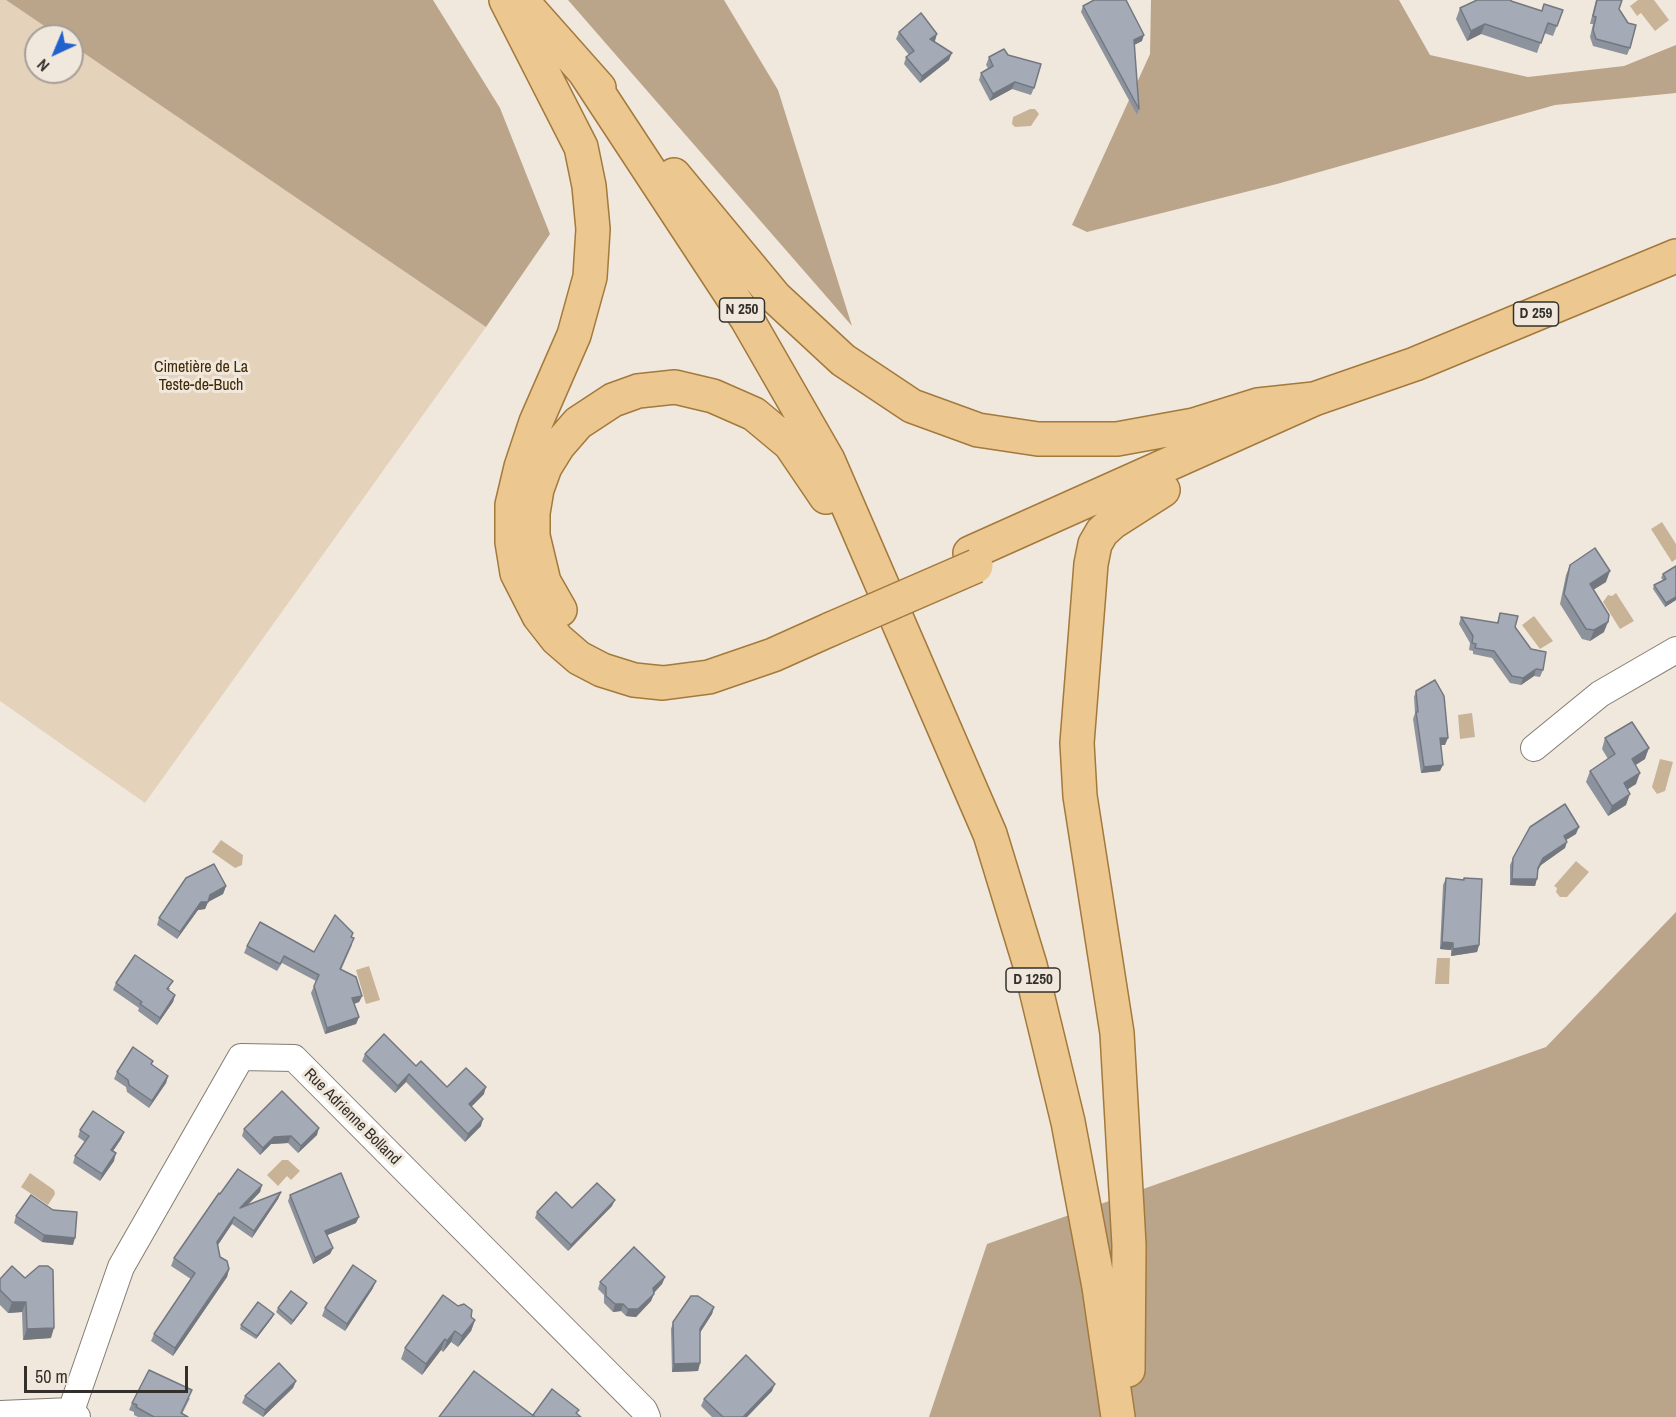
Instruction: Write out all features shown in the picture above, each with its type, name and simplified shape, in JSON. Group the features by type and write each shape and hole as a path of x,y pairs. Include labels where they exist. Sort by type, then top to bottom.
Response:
{"main road":[{"path":"506,0 581,147 589,186 593,229 590,277 574,335 536,422 521,467 512,506 512,542 517,573 539,616 557,639 579,658 602,670 634,680 663,683 709,677 773,655 828,622"},
{"name":"N 250","path":"521,0 584,71 747,319 828,460 873,565"},
{"path":"584,71 701,206 775,297 843,360 912,406 978,430 1038,439 1117,439 1194,424 1258,405 1314,399"},
{"name":"D 259","path":"1314,399 1415,364 1676,256"},
{"path":"1127,1417 1129,1245 1117,1033 1080,796 1077,743 1091,564 1095,544 1102,532 1113,522 1163,490 1415,364"},
{"path":"873,565 790,444 754,414 713,396 675,387 639,391 613,400 578,423 558,446 545,467 532,513 532,536 544,582 562,612 592,641 625,656 665,664 706,659 828,622 974,560 1314,399"},
{"path":"974,560 1163,490"},
{"name":"D 1250","path":"873,565 990,834 1030,965 1068,1122 1099,1287 1118,1417"}],"street":[{"path":"1533,748 1600,694 1676,650"},
{"name":"Rue Adrienne Bolland","path":"74,1414 121,1267 241,1057 294,1058 644,1410 647,1417"},
{"path":"0,1414 74,1414"}],"green space":[{"name":"Cimetière de La Teste-de-Buch","path":"0,0 6,0 41,24 24,24 24,84 84,84 84,53 486,327 145,803 0,701"}],"shaded area":[{"path":"6,0 433,0 500,108 550,234 486,327 84,53 84,24 41,24"},
{"path":"568,0 724,0 778,90 852,326"},
{"path":"1151,0 1399,0 1430,55 1528,77 1624,66 1676,45 1676,93 1555,105 1277,184 1087,232 1072,225 1150,54"},
{"path":"1638,0 1654,0 1669,20 1655,31 1641,13 1637,16 1630,6"},
{"path":"1035,109 1039,114 1031,126 1015,127 1012,124 1013,117"},
{"path":"1662,522 1676,544 1676,559 1672,562 1651,529"},
{"path":"1616,593 1634,621 1620,629 1603,602 1608,595 1612,596"},
{"path":"1534,616 1553,641 1540,649 1522,625"},
{"path":"1472,713 1475,737 1460,739 1458,715"},
{"path":"1660,759 1673,762 1665,791 1657,794 1652,787"},
{"path":"221,840 243,855 242,865 235,868 212,852"},
{"path":"1576,861 1589,872 1567,897 1560,897 1554,886"},
{"path":"1676,912 1676,1417 929,1417 987,1244 1546,1047"},
{"path":"1437,958 1450,958 1449,984 1435,984"},
{"path":"369,966 380,1000 366,1004 356,970"},
{"path":"282,1160 288,1160 300,1171 291,1180 287,1176 278,1186 267,1175"},
{"path":"30,1173 54,1190 55,1194 48,1205 21,1187"}],"building":[{"path":"1094,0 1126,0 1144,35 1134,40 1139,109 1083,6"},
{"path":"1477,0 1511,0 1542,11 1544,4 1563,10 1557,26 1548,23 1541,43 1485,24 1471,31 1460,8"},
{"path":"1597,0 1622,0 1619,9 1628,23 1636,25 1630,48 1596,39 1593,30 1596,17 1593,16"},
{"path":"921,13 937,34 930,39 952,53 922,76 906,57 914,51 899,32"},
{"path":"1004,49 1008,55 1041,64 1034,88 1015,82 993,94 981,73 993,66 989,57"},
{"path":"1595,548 1610,571 1590,584 1609,615 1608,622 1594,630 1586,629 1564,594 1570,565"},
{"path":"1676,566 1676,597 1666,603 1654,585 1666,579 1663,574"},
{"path":"1500,613 1518,616 1515,627 1531,649 1546,652 1543,670 1536,669 1523,678 1512,676 1494,651 1475,648 1476,644 1472,643 1473,636 1461,617 1498,623"},
{"path":"1435,680 1444,696 1448,738 1440,738 1443,765 1424,767 1416,712 1418,712 1416,691"},
{"path":"1632,722 1649,748 1632,759 1640,773 1624,783 1630,794 1612,806 1590,771 1615,754 1605,738"},
{"path":"1565,804 1579,827 1564,836 1567,842 1543,858 1538,868 1537,879 1512,879 1513,858 1530,827"},
{"path":"214,864 226,886 210,895 208,902 201,902 180,932 159,918 186,878"},
{"path":"1446,878 1482,879 1479,945 1453,949 1453,943 1442,942"},
{"path":"335,915 353,933 351,937 354,938 340,969 356,977 362,996 352,998 359,1017 327,1028 314,986 319,975 284,956 280,964 247,946 260,922 314,952"},
{"path":"135,955 173,981 167,989 175,995 160,1018 116,983"},
{"path":"384,1034 416,1066 421,1061 447,1087 466,1068 486,1087 469,1104 483,1119 468,1134 409,1074 398,1086 365,1054"},
{"path":"133,1047 153,1061 151,1064 168,1076 152,1101 129,1085 128,1080 117,1072"},
{"path":"282,1091 319,1128 301,1146 291,1136 274,1137 263,1148 244,1129"},
{"path":"93,1111 124,1132 111,1150 116,1153 102,1174 75,1156 89,1136 80,1130"},
{"path":"238,1169 262,1185 240,1208 281,1192 254,1231 234,1217 217,1242 220,1257 227,1261 229,1269 175,1348 154,1334 195,1273 174,1258"},
{"path":"341,1173 359,1217 325,1231 333,1248 315,1258 290,1195"},
{"path":"597,1183 615,1200 571,1245 537,1212 556,1192 572,1208"},
{"path":"31,1195 53,1210 77,1212 75,1238 44,1235 16,1216"},
{"path":"634,1247 665,1277 653,1288 654,1294 638,1309 628,1309 623,1304 615,1304 606,1296 606,1287 600,1282"},
{"path":"353,1265 376,1281 347,1324 325,1308"},
{"path":"12,1266 25,1278 39,1266 48,1266 53,1270 54,1328 27,1329 26,1302 12,1302 0,1290 0,1279"},
{"path":"291,1291 307,1303 293,1321 278,1308"},
{"path":"443,1295 458,1306 464,1304 472,1310 471,1317 475,1320 462,1336 455,1331 447,1341 445,1339 426,1364 405,1348"},
{"path":"691,1296 698,1296 714,1307 700,1329 700,1363 674,1364 673,1322"},
{"path":"258,1302 274,1314 257,1336 241,1325"},
{"path":"746,1355 775,1384 743,1417 723,1417 704,1399"},
{"path":"279,1363 296,1381 265,1410 245,1396"},
{"path":"149,1370 192,1390 181,1413 188,1417 154,1417 132,1403"},
{"path":"474,1371 535,1417 439,1417"},
{"path":"552,1389 579,1410 576,1413 581,1417 535,1417 533,1415"}]}
